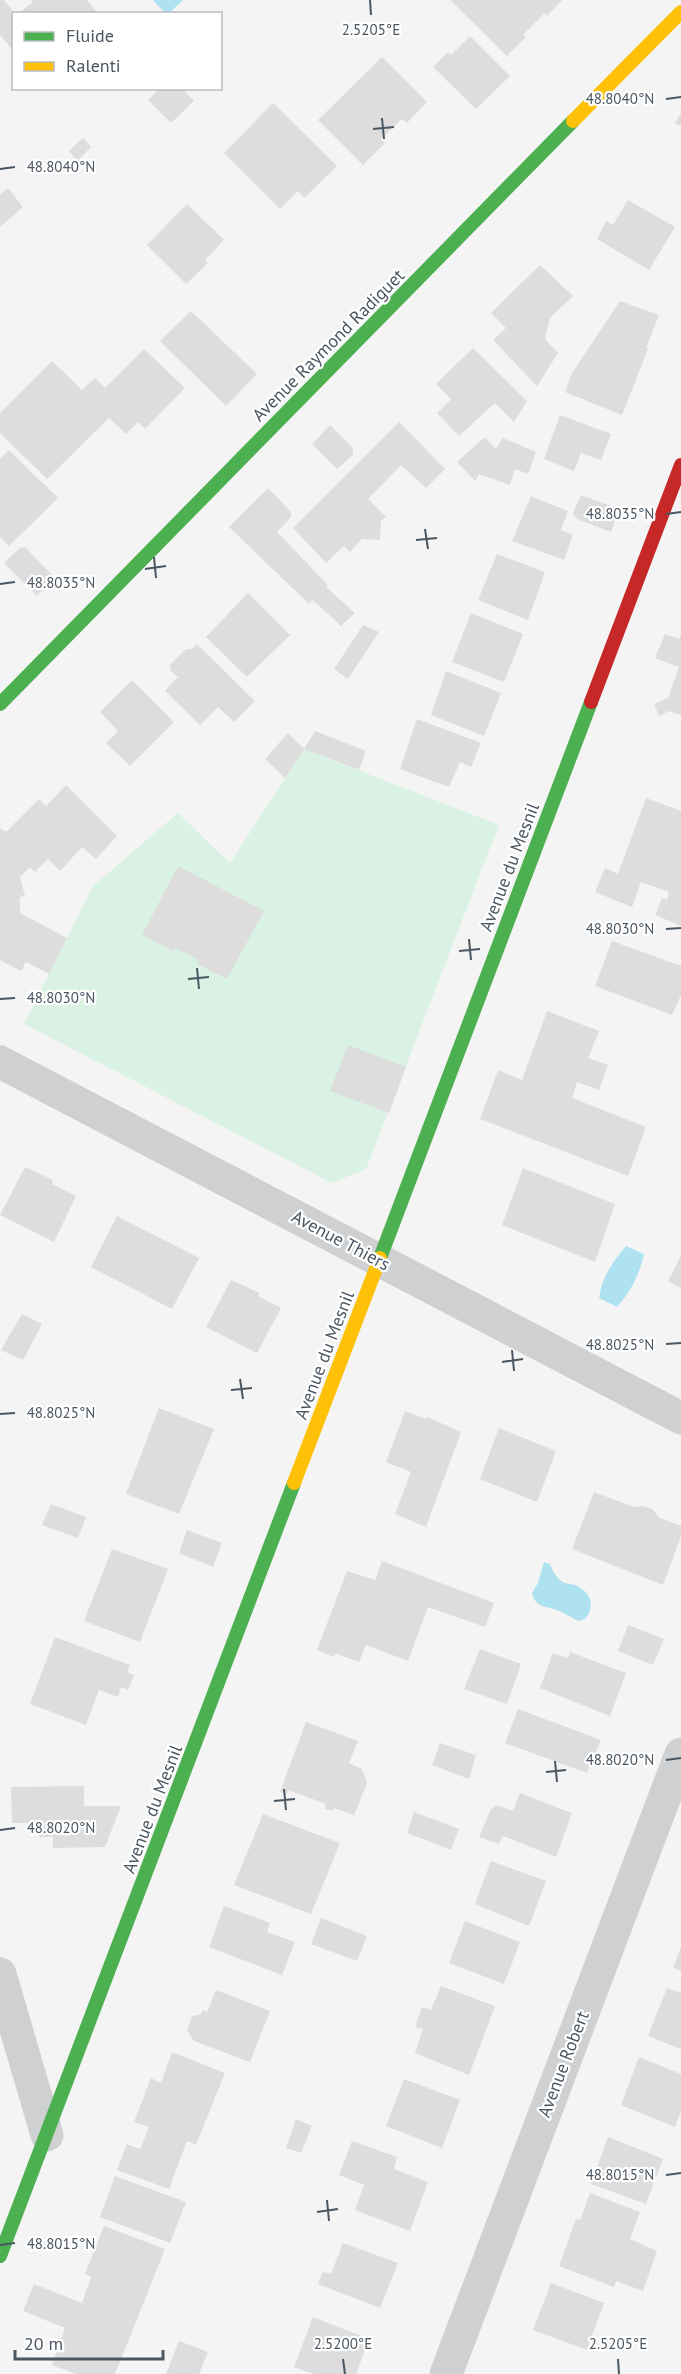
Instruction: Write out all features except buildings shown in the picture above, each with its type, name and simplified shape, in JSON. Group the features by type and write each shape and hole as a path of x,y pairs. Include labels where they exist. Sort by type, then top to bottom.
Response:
{"street":[{"name":"Avenue Raymond Radiguet","path":"0,704 681,12"},
{"name":"Avenue du Mesnil","path":"0,2256 681,465"},
{"name":"Avenue Thiers","path":"0,1062 681,1418"},
{"name":"Avenue Robert","path":"446,2374 681,1754"},
{"path":"0,1974 47,2135"}],"green space":[{"path":"304,749 499,825 366,1169 332,1183 24,1024 93,886 178,813 230,863"}],"water":[{"path":"153,0 183,0 170,12 164,12"},
{"path":"626,1246 644,1254 634,1283 617,1307 599,1298 600,1290 605,1276"},
{"path":"544,1562 550,1564 561,1581 577,1586 587,1594 591,1606 585,1619 578,1621 560,1611 542,1606 536,1601 532,1593 538,1583"}],"traffic: fast":[{"path":"0,704 573,121"},
{"path":"380,1258 591,702"},
{"path":"0,2256 294,1483"}],"traffic: slow":[{"path":"573,121 681,12"},
{"path":"294,1483 380,1258"}],"traffic: jam":[{"path":"591,702 681,465"}]}
